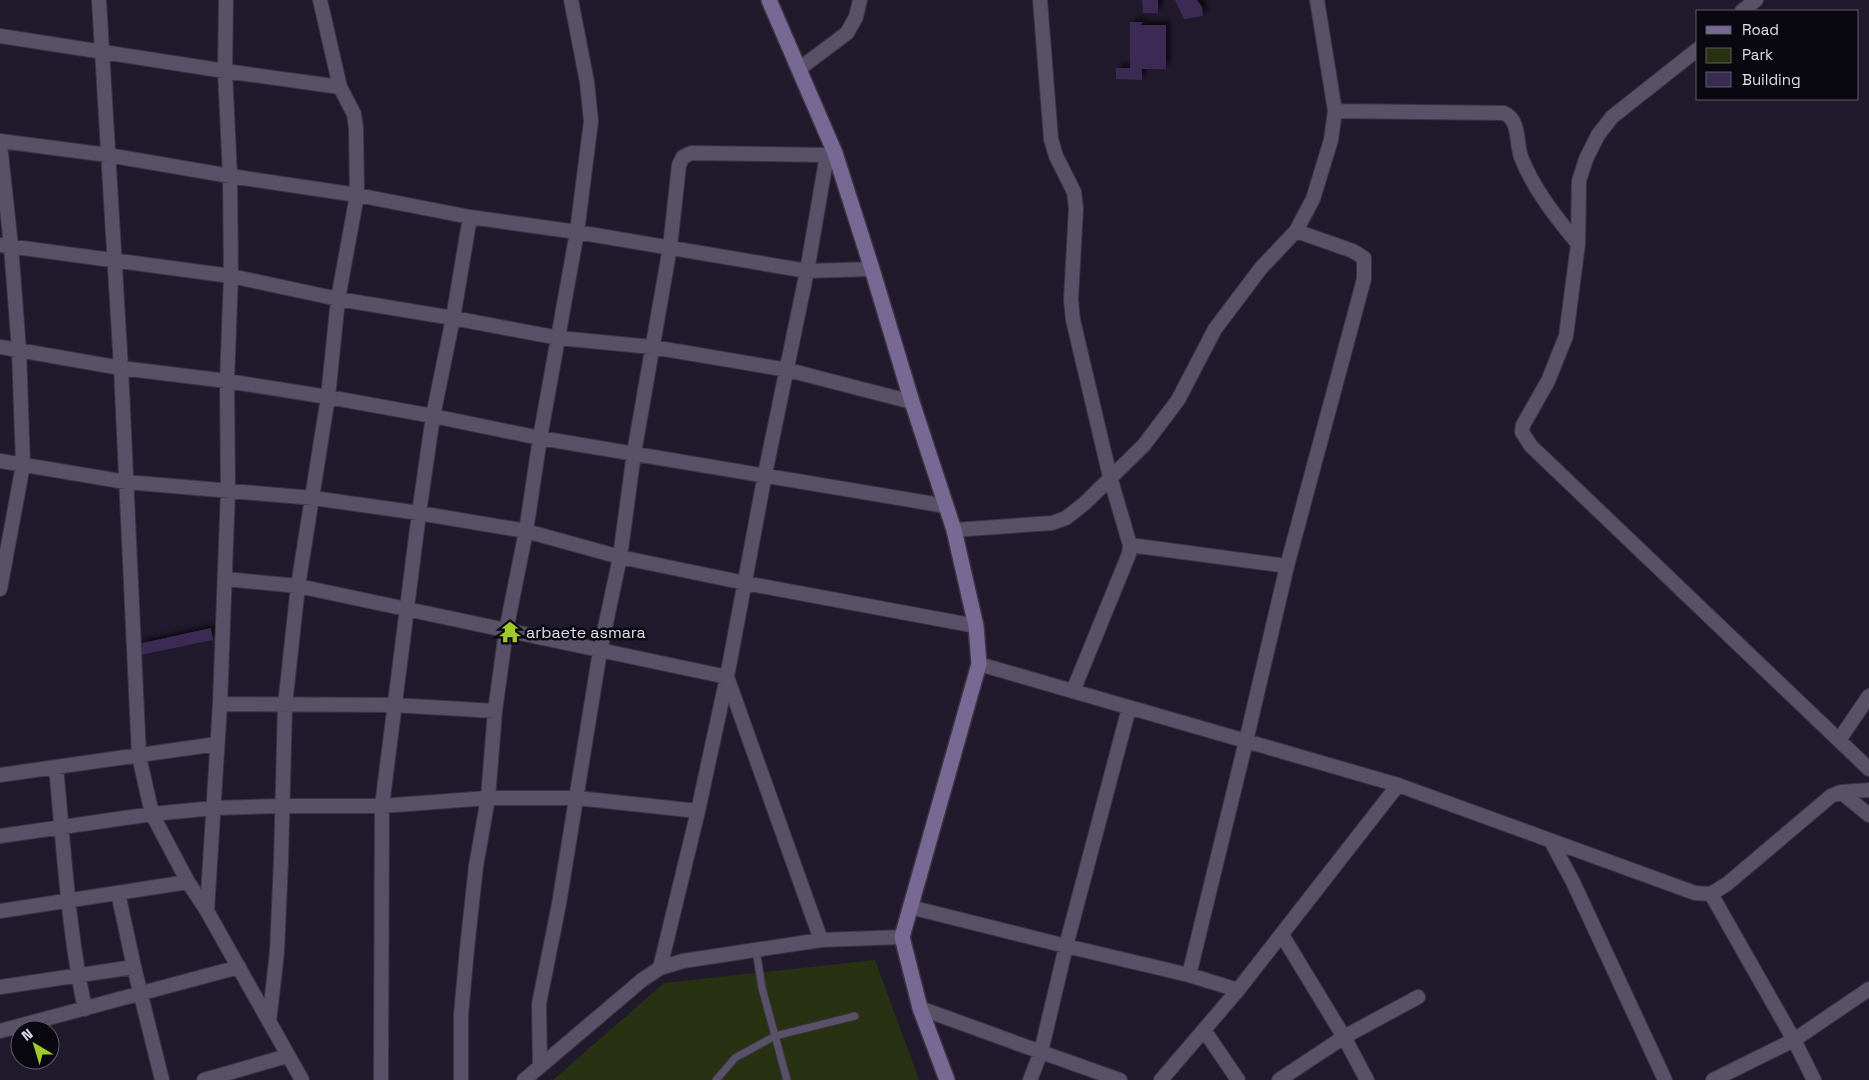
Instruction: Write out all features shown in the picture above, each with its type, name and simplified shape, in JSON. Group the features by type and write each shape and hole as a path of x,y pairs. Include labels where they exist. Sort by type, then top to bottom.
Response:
{"street":[{"path":"100,0 122,368 139,756 152,814 188,882 208,911 302,1080"},
{"path":"208,911 226,579 228,490 227,381 231,276 230,176 225,71 226,0"},
{"path":"269,1022 277,952 285,706 298,586 328,397 338,299 357,195 354,114 340,87 320,0"},
{"path":"461,1080 461,1015 467,949 476,866 488,798 495,711 506,631 526,531 540,438 577,232 591,121 587,82 571,0"},
{"path":"769,0 799,70 872,269 912,402 954,530 976,626 979,664 902,937 920,1008 947,1080"},
{"path":"799,70 847,33 856,16 860,0"},
{"path":"1040,0 1051,138 1056,156 1074,192 1076,208 1071,300 1073,320 1110,477 1130,545 1130,554 1073,691"},
{"path":"954,530 1052,524 1066,518 1085,503 1144,445 1178,400 1215,329 1261,268 1296,231 1313,199 1331,140 1335,111 1317,0"},
{"path":"0,36 340,87"},
{"path":"1696,51 1612,118 1598,135 1586,159 1579,181 1578,244 1566,336 1548,381 1523,425 1522,432 1530,446 1869,769"},
{"path":"1335,111 1504,113 1510,116 1514,121 1520,155 1527,171 1555,215 1578,244"},
{"path":"0,589 23,465 19,350 6,245 0,142 108,155 357,195 470,217 577,232 807,271 872,269"},
{"path":"540,1066 539,1004 560,904 600,651 620,557 634,453 670,247 679,165 683,157 691,153 831,154"},
{"path":"660,968 728,677 765,474 788,370 831,154"},
{"path":"381,1080 382,806 433,416 453,318 470,217"},
{"path":"1189,975 1287,566 1364,279 1364,258 1353,251 1296,231"},
{"path":"6,245 231,276 338,299 559,338 652,347 788,370 912,402"},
{"path":"0,348 122,368 227,381 328,397 540,438 765,474 946,506"},
{"path":"0,461 126,482 313,498 526,531 620,557 745,583 976,626"},
{"path":"1130,545 1287,566"},
{"path":"226,579 298,586 728,677"},
{"path":"979,664 1398,785 1695,893 1711,894 1727,884 1831,796 1841,792 1869,790"},
{"path":"728,677 821,940"},
{"path":"1839,740 1869,696"},
{"path":"220,704 285,706 394,705 495,711"},
{"path":"1030,1080 1041,1052 1066,946 1129,708"},
{"path":"0,775 217,744"},
{"path":"56,768 68,901 78,975 85,1009"},
{"path":"1162,1080 1282,935 1398,785"},
{"path":"1841,792 1869,815"},
{"path":"0,836 152,814 214,808 382,806 488,798 577,798 698,811"},
{"path":"1551,841 1577,891 1665,1080"},
{"path":"0,911 188,882"},
{"path":"118,894 140,995 162,1080"},
{"path":"1711,894 1794,1040 1814,1080"},
{"path":"910,907 1189,975 1238,990"},
{"path":"1282,935 1344,1037 1367,1080"},
{"path":"524,1080 642,980 660,968 683,960 821,940 902,937"},
{"path":"0,987 134,967"},
{"path":"0,1031 140,995 238,967"},
{"path":"1713,1080 1794,1040 1869,989"},
{"path":"1280,1080 1344,1037 1418,997"},
{"path":"920,1008 1120,1080"},
{"path":"1204,1030 1238,1080"},
{"path":"204,1080 287,1056"}],"lane":[{"path":"756,950 762,988 787,1080"},
{"path":"716,1080 734,1058 775,1036 855,1016"}],"green space":[{"path":"875,960 919,1080 553,1080 664,983"}],"building":[{"path":"1142,0 1158,0 1158,13 1143,13"},
{"path":"1175,0 1197,0 1202,7 1203,16 1184,19"},
{"path":"1130,22 1143,22 1141,25 1166,25 1166,69 1142,69 1142,80 1116,79 1116,68 1130,68"},
{"path":"211,628 213,640 140,655 138,644"}],"place":[{"name":"arbaete asmara","path":"510,632"}]}
